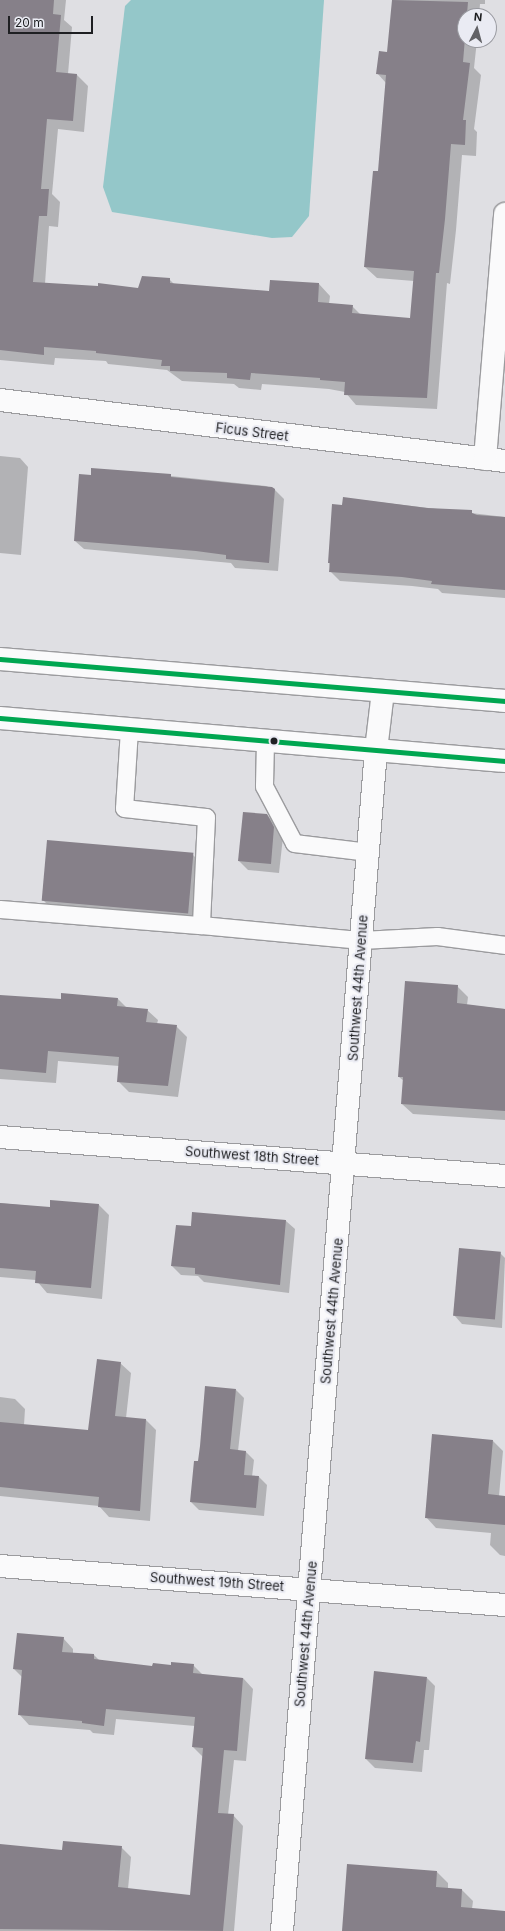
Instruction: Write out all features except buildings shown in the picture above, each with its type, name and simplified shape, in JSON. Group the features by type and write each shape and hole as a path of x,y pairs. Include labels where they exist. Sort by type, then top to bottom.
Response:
{"street":[{"path":"495,460 505,214"},
{"name":"Ficus Street","path":"0,400 495,460"},
{"path":"0,659 505,701"},
{"name":"Southwest 44th Avenue","path":"282,1931 345,1164 376,750 383,691"},
{"path":"0,718 505,761"},
{"name":"Southwest 18th Street","path":"0,1137 505,1176"},
{"name":"Southwest 19th Street","path":"0,1566 505,1605"}],"lane":[{"path":"129,729 124,808 206,817 200,924"},
{"path":"265,740 264,786 294,843 368,852"},
{"path":"0,909 200,924 362,940 437,936 505,945"}],"water":[{"path":"131,0 324,0 309,216 292,237 272,238 112,212 103,187 125,6"}],"transit line":[{"path":"0,659 505,701"},
{"path":"0,718 505,761"}]}
